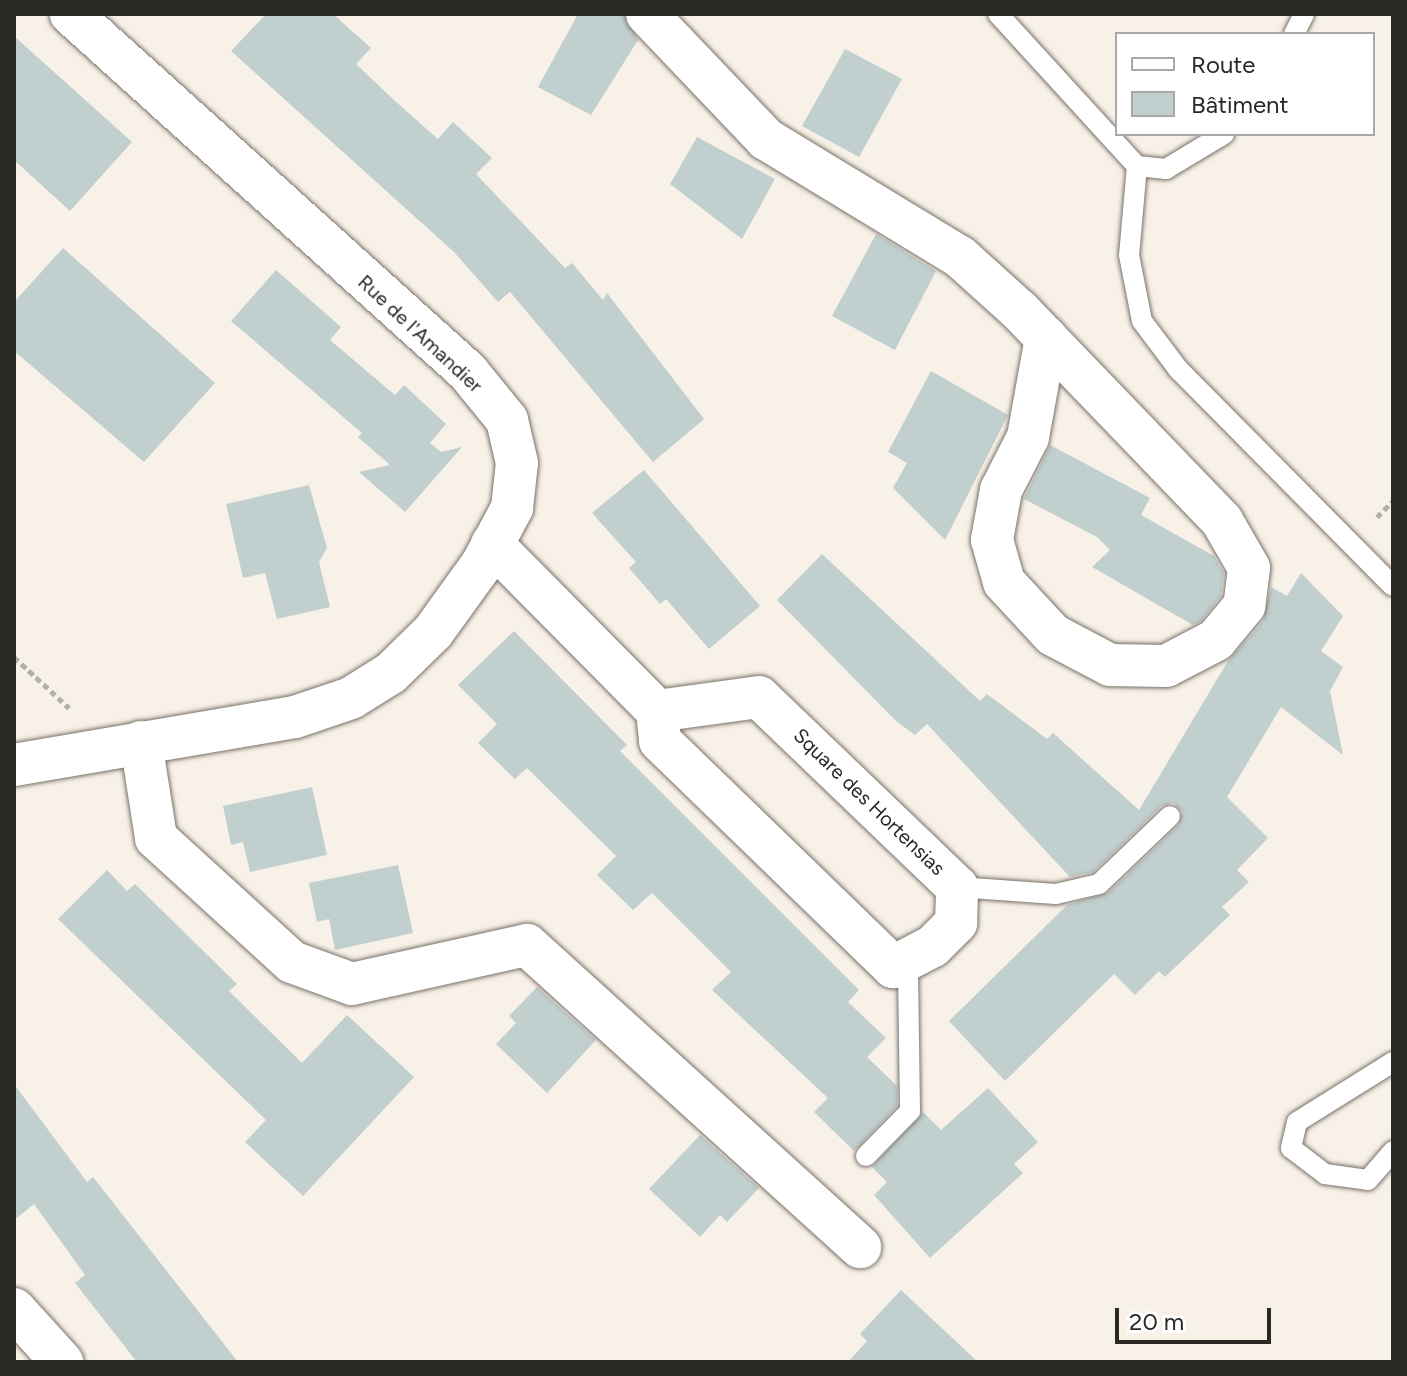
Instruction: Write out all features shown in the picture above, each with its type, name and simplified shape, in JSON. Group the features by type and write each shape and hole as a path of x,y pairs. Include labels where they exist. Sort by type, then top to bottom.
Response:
{"street":[{"name":"Rue de l'Amandier","path":"14,765 295,717 351,698 433,632 492,544 514,493 517,463 507,420 468,372 71,14"},
{"path":"647,14 766,139 960,257 1046,338 1222,521 1249,568 1244,606 1216,640 1166,666 1110,665 1053,635 1004,582 992,540 1001,490 1028,437 1046,338"},
{"path":"492,544 657,711 660,741 893,967 908,959"},
{"name":"Square des Hortensias","path":"657,711 759,697 957,887 956,923 908,959"},
{"path":"141,742 156,838 292,962 352,984 527,945 860,1247"},
{"path":"14,1309 62,1362"}],"lane":[{"path":"998,14 1137,166 1166,169 1221,136"},
{"path":"1295,32 1304,14"},
{"path":"1137,166 1129,255 1142,321 1178,369 1393,586"},
{"path":"957,887 1056,894 1099,884 1170,816"},
{"path":"866,1156 910,1111 908,959"},
{"path":"1393,1062 1297,1122 1291,1148 1325,1174 1368,1180 1393,1151"}],"path":[{"path":"14,657 70,709 83,752"}],"building":[{"path":"266,14 333,14 371,48 356,64 395,101 438,139 453,122 492,158 476,174 565,268 572,263 603,300 607,293 704,419 653,462 510,292 498,302 454,252 231,51"},
{"path":"578,14 624,14 638,40 591,115 538,87"},
{"path":"14,36 132,142 70,211 14,160"},
{"path":"845,49 902,79 859,157 802,126"},
{"path":"697,137 775,179 742,239 670,184"},
{"path":"876,234 936,271 895,350 832,316"},
{"path":"63,248 215,383 144,462 14,351 14,302"},
{"path":"276,270 341,327 330,340 395,395 404,385 446,424 430,443 441,452 462,447 405,512 359,472 390,465 358,437 362,433 231,321"},
{"path":"931,371 1008,415 945,540 893,488 907,463 888,452"},
{"path":"1050,445 1150,498 1141,515 1214,556 1224,573 1221,596 1201,621 1193,625 1092,567 1110,550 1097,537 1024,499"},
{"path":"644,470 760,606 709,649 666,599 660,604 629,568 636,562 592,513"},
{"path":"309,485 327,548 319,562 330,607 277,619 265,573 243,578 226,504"},
{"path":"822,554 980,701 987,694 1047,739 1053,733 1139,810 1228,661 1263,621 1271,587 1287,596 1301,573 1343,616 1321,651 1343,667 1330,691 1343,755 1281,707 1227,797 1268,838 1237,870 1249,882 1222,907 1230,915 1165,977 1159,971 1135,995 1114,974 1005,1081 949,1021 1067,905 1108,893 1179,825 1182,812 1173,803 1162,806 1093,872 1070,877 927,724 915,735 896,721 777,600"},
{"path":"514,631 627,745 620,751 859,990 848,1002 886,1038 867,1057 897,1086 897,1106 854,1151 814,1112 828,1098 712,990 731,972 652,893 633,910 597,875 616,856 527,768 515,779 478,743 497,724 458,685"},
{"path":"312,787 327,855 250,872 243,842 231,845 223,806"},
{"path":"398,865 413,933 335,950 329,919 317,922 309,883"},
{"path":"107,870 127,891 135,884 237,984 229,991 302,1063 347,1015 414,1077 303,1196 245,1142 266,1120 58,919"},
{"path":"537,987 596,1040 547,1093 496,1044 516,1023 509,1016"},
{"path":"14,1084 87,1182 93,1177 238,1362 137,1362 75,1283 85,1275 34,1204 14,1220"},
{"path":"988,1088 1038,1142 1014,1164 1023,1173 930,1258 874,1195 887,1182 872,1167 923,1112 941,1130"},
{"path":"700,1135 759,1188 727,1222 720,1215 700,1237 649,1189"},
{"path":"901,1290 978,1362 848,1362 867,1341 860,1334"}]}
